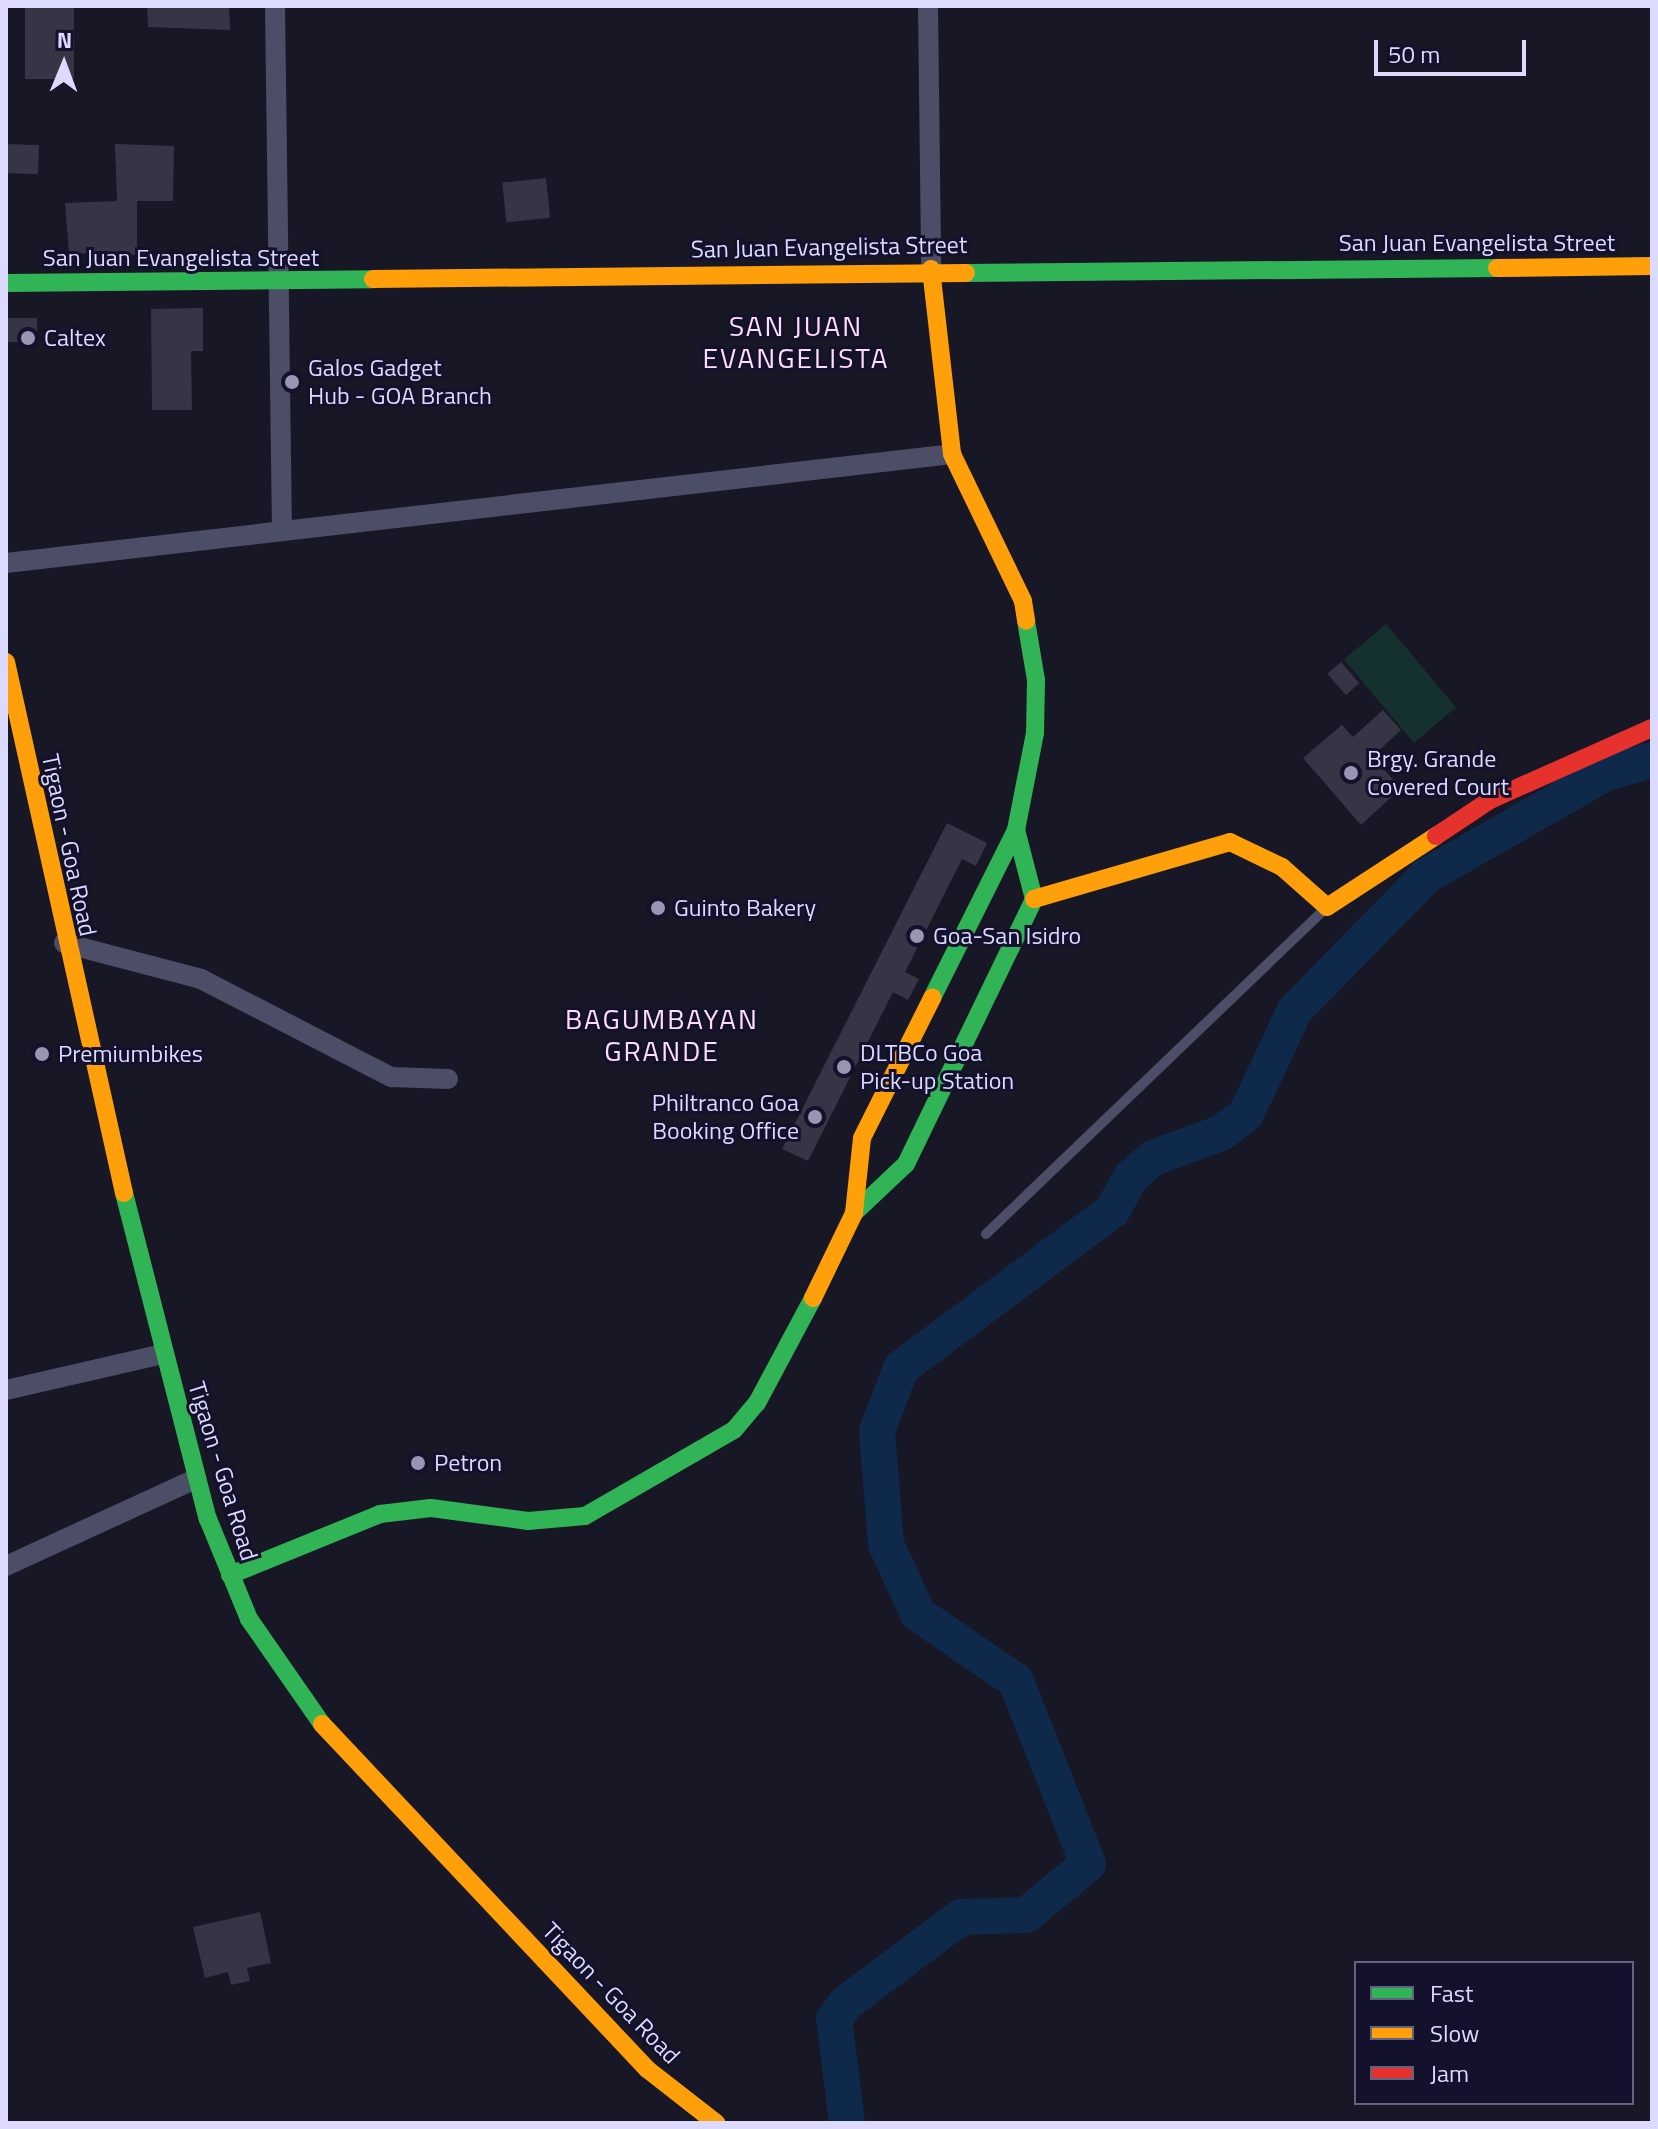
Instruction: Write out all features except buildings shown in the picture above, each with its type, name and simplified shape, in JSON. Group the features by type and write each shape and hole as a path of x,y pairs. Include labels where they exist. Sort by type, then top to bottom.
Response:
{"street":[{"path":"275,6 282,531"},
{"path":"854,1213 862,1138 1016,830 1035,733 1031,632 1014,575 969,500 952,454 931,269 928,6"},
{"name":"San Juan Evangelista Street","path":"6,283 931,269 1652,266"},
{"path":"6,563 952,454"},
{"name":"Tigaon - Goa Road","path":"6,662 13,728 163,1354 195,1479 230,1575 269,1655 307,1709 647,2069 716,2123"},
{"path":"1034,899 1190,849 1230,842 1282,867 1327,907 1490,800 1652,728"},
{"path":"230,1575 380,1514 431,1508 528,1521 575,1518 671,1469 734,1430 757,1403 854,1213 906,1164 1034,899 1016,830"},
{"path":"64,943 201,979 391,1077 448,1079"},
{"path":"6,1390 163,1354"},
{"path":"6,1566 195,1479"}],"lane":[{"path":"986,1234 1327,907"}],"green space":[{"path":"1386,624 1456,707 1414,743 1344,659"}],"waterway":[{"path":"847,2123 834,2019 846,2003 961,1917 1026,1915 1088,1864 1016,1681 918,1614 886,1544 877,1431 901,1368 1112,1211 1131,1177 1153,1158 1221,1133 1246,1114 1295,1010 1426,876 1606,773 1652,760"}],"traffic: fast":[{"path":"966,273 1497,268"},
{"path":"6,283 373,279"},
{"path":"932,998 1016,830 1035,733 1036,680 1026,621"},
{"path":"854,1213 906,1164 1034,899 1016,830"},
{"path":"124,1193 208,1519 249,1619 322,1724"},
{"path":"230,1575 380,1514 431,1508 528,1521 585,1516 734,1430 757,1403 813,1298"}],"traffic: slow":[{"path":"1497,268 1652,266"},
{"path":"931,269 952,454 1023,601 1026,621"},
{"path":"373,279 966,273"},
{"path":"6,662 124,1193"},
{"path":"1034,899 1230,842 1282,867 1327,907 1436,836"},
{"path":"813,1298 854,1213 862,1138 932,998"},
{"path":"322,1724 647,2069 716,2123"}],"traffic: jam":[{"path":"1436,836 1490,800 1652,728"}],"place":[{"name":"Caltex","path":"28,338"},
{"name":"Galos Gadget Hub - GOA Branch","path":"292,382"},
{"name":"Brgy. Grande Covered Court","path":"1351,773"},
{"name":"Guinto Bakery","path":"658,908"},
{"name":"Goa-San Isidro","path":"917,936"},
{"name":"Premiumbikes","path":"42,1054"},
{"name":"DLTBCo Goa Pick-up Station","path":"844,1067"},
{"name":"Philtranco Goa Booking Office","path":"815,1117"},
{"name":"Petron","path":"418,1463"}],"district":[{"name":"SAN JUAN EVANGELISTA","path":"796,342"},
{"name":"BAGUMBAYAN GRANDE","path":"662,1035"}]}
